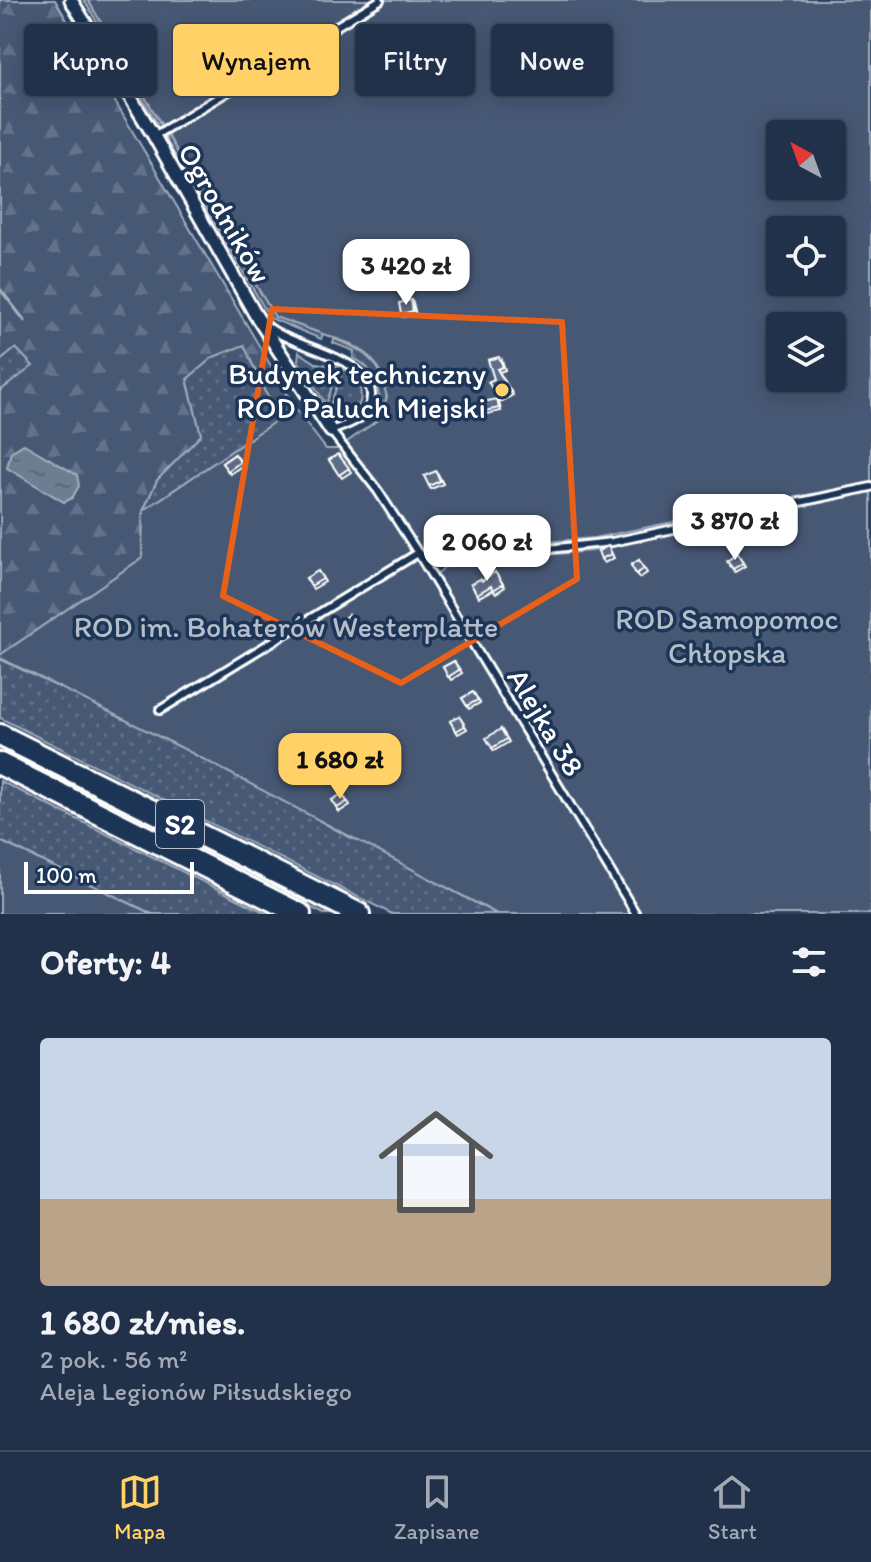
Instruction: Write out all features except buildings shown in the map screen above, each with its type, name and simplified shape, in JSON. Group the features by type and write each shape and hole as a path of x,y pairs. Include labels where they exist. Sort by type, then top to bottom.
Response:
{"highway":[{"name":"S2","path":"0,735 359,914"},
{"name":"S2","path":"0,764 300,914"}],"street":[{"name":"Ogrodników","path":"71,0 159,132 255,314 331,431"}],"lane":[{"path":"159,132 380,0"},
{"path":"255,314 282,338 350,364 362,372 370,383 371,398 365,414 331,431"},
{"name":"Ogrodników","path":"331,431 342,448"},
{"name":"Alejka 38","path":"342,448 378,491 418,553 636,914"},
{"path":"160,710 418,553 436,558 612,542 871,487"}],"highlighted area":[{"path":"272,309 562,322 577,579 401,683 223,596"}],"green space":[{"path":"0,0 55,0 69,24 24,24 24,96 112,96 287,393 281,399 272,401 244,345 213,357 187,379 201,435 157,480 143,511 142,558 0,655 0,391 33,366 16,348 0,361"},
{"path":"84,0 88,0 102,24 98,24"},
{"path":"88,0 871,0 871,482 594,538 434,551 425,548 437,575 444,567 592,551 871,492 871,914 497,914 184,749 0,658 0,655 142,558 143,511 295,408 326,449 337,449 379,419 387,397 379,368 367,354 351,344 275,317 145,96 157,96 157,24 102,24"},
{"path":"141,96 145,96 161,124 157,123"},
{"path":"168,136 275,317 323,334 321,339 270,318 165,138"},
{"path":"334,339 356,348 373,362 384,381 386,405 379,399 375,379 369,369 353,358 354,351 333,343"},
{"path":"244,344 272,401 281,399 287,393 295,408 143,511 157,480 201,435 187,379 213,357"},
{"path":"16,348 34,366 0,391 0,361"},
{"path":"299,352 316,363 339,367 326,404 298,361"},
{"path":"343,369 356,380 361,395 356,409 341,418 334,416 329,408"},
{"path":"132,642 320,821 353,839 368,830 438,883 497,914 392,914 0,718 0,659 56,686"},
{"path":"0,746 337,914 324,914 0,753"},
{"path":"0,781 268,914 152,914 0,841"},
{"path":"0,841 152,914 0,914"}],"water":[{"path":"24,444 77,475 79,486 72,498 64,502 7,468 11,452"}],"waterway":[{"path":"0,289 25,321"}],"place":[{"name":"Budynek techniczny ROD Paluch Miejski","path":"502,390"}],"park label":[{"name":"ROD im. Bohaterów Westerplatte","path":"286,626"},
{"name":"ROD Samopomoc Chłopska","path":"727,635"}]}
